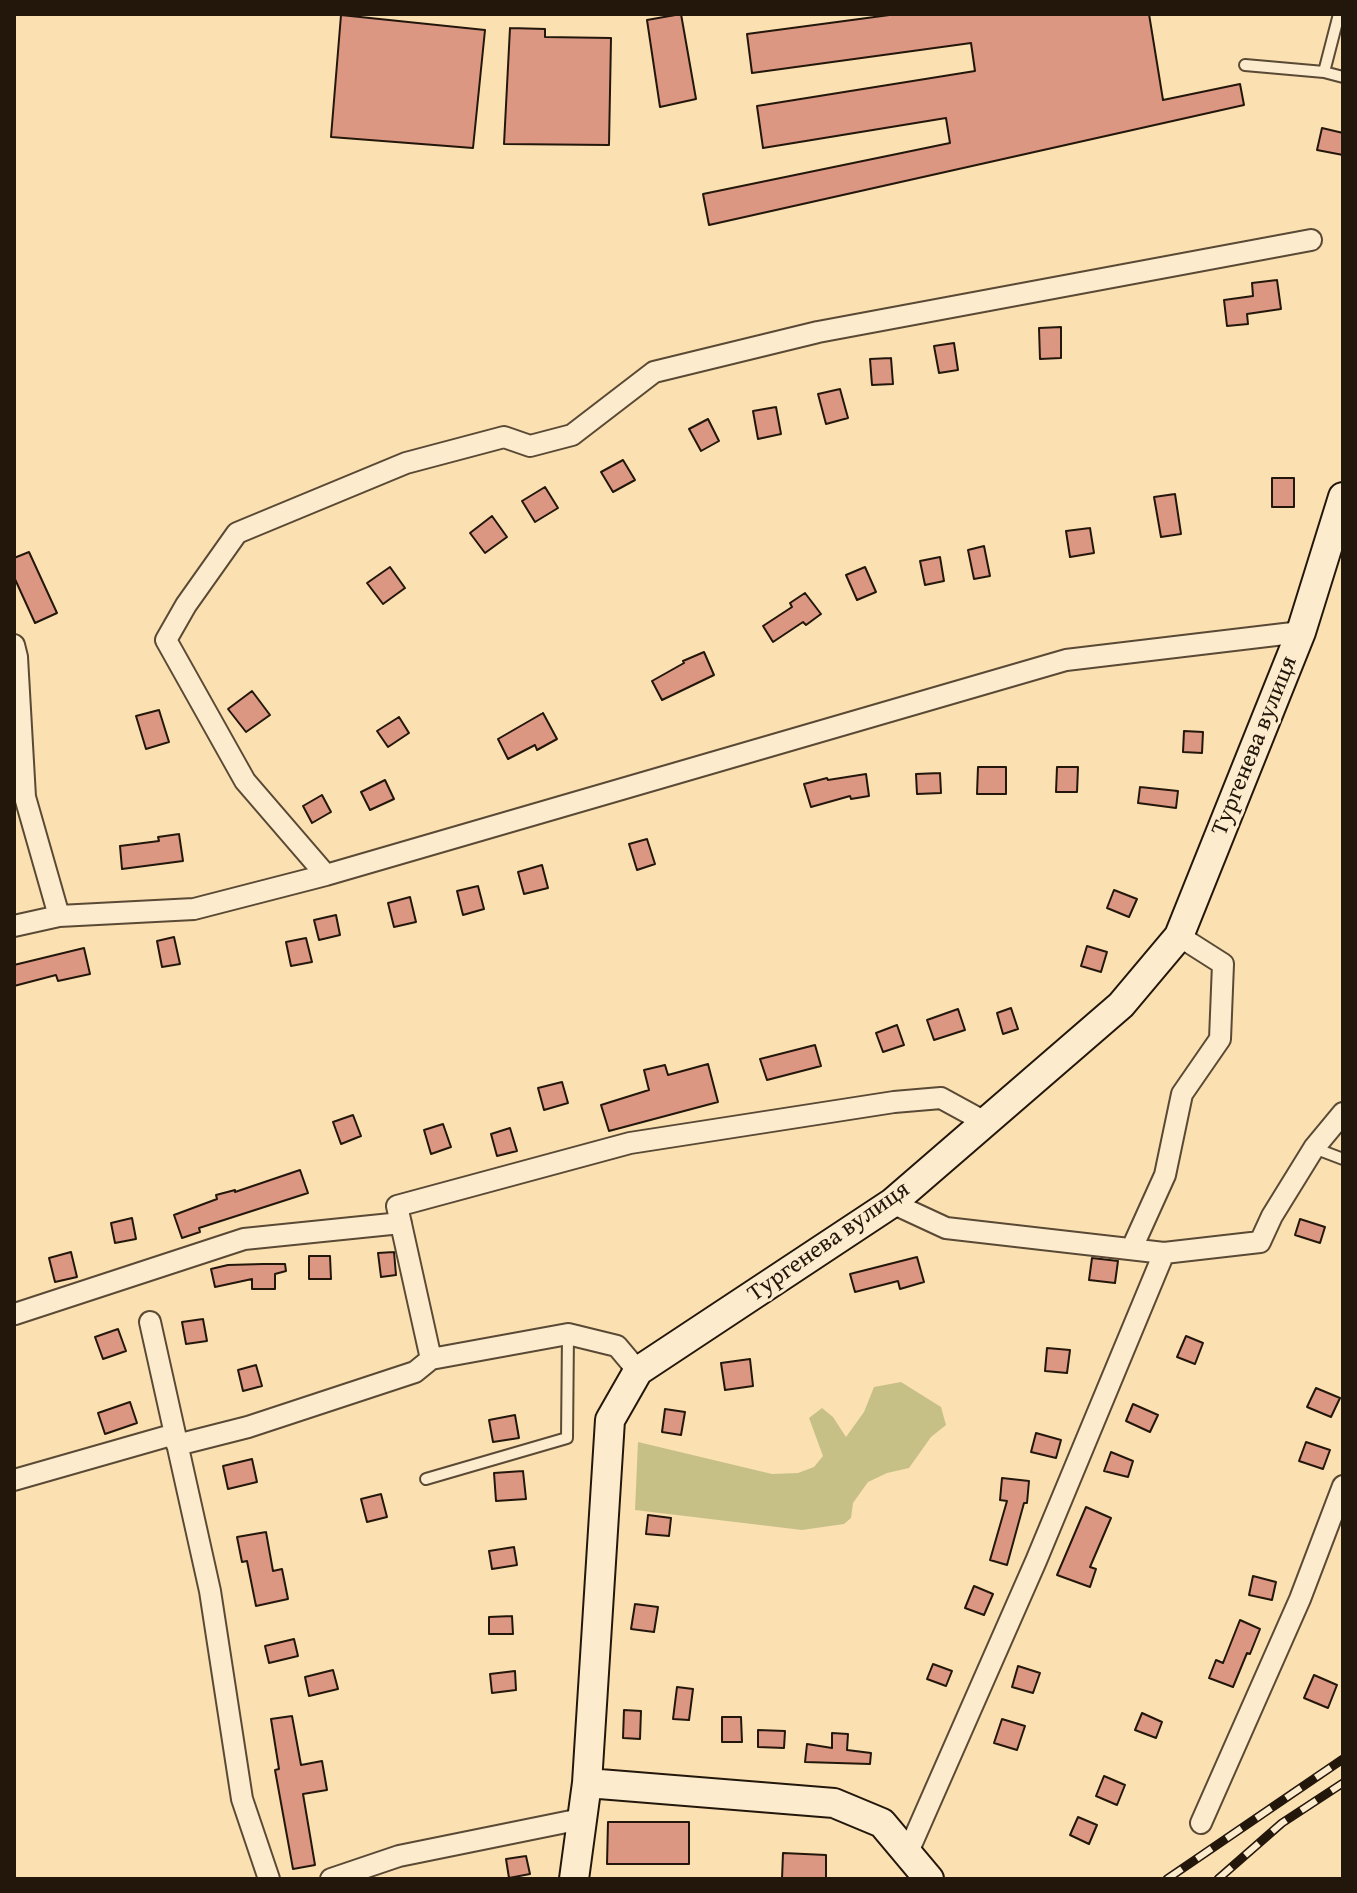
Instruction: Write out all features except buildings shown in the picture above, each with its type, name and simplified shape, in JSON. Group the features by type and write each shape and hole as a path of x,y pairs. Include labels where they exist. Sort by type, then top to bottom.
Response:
{"street":[{"path":"326,875 245,781 166,640 186,605 237,533 406,463 504,437 530,446 572,435 654,372 818,332 1311,240"},
{"name":"Тургенева вулиця","path":"574,1879 587,1783 610,1420 638,1371 892,1203 1121,1005 1179,936 1301,632 1334,562 1343,497"},
{"path":"14,926 59,916 194,909 326,875 1066,660 1301,632"},
{"path":"14,645 25,797 59,916"},
{"path":"1132,1248 1165,1175 1182,1094 1220,1039 1223,964 1179,936"},
{"path":"431,1359 397,1206 630,1143 894,1102 941,1098 985,1122"},
{"path":"892,1203 946,1228 1164,1253 1260,1242 1272,1216 1314,1148 1343,1113"},
{"path":"15,1314 244,1239 401,1223"},
{"path":"908,1852 1036,1561 1164,1253"},
{"path":"150,1322 210,1591 242,1799 269,1879"},
{"path":"14,1480 176,1439 248,1427 415,1372 431,1359 568,1334 617,1346 638,1371"},
{"path":"1201,1823 1300,1599 1343,1486"},
{"path":"587,1783 834,1803 882,1823 929,1879"},
{"path":"331,1879 399,1856 581,1819"}],"lane":[{"path":"1324,72 1339,14"},
{"path":"1245,65 1324,72 1343,77"},
{"path":"1314,1148 1343,1159"},
{"path":"426,1479 567,1438 568,1334"}],"shaded area":[{"path":"901,1382 941,1407 946,1425 931,1437 909,1468 868,1482 853,1503 851,1518 844,1524 802,1530 635,1510 638,1442 772,1474 798,1473 814,1467 823,1456 809,1418 822,1408 833,1417 846,1437 864,1412 874,1387"}],"railway":[{"path":"1167,1879 1343,1759"},
{"path":"1218,1879 1282,1823 1343,1783"}]}
